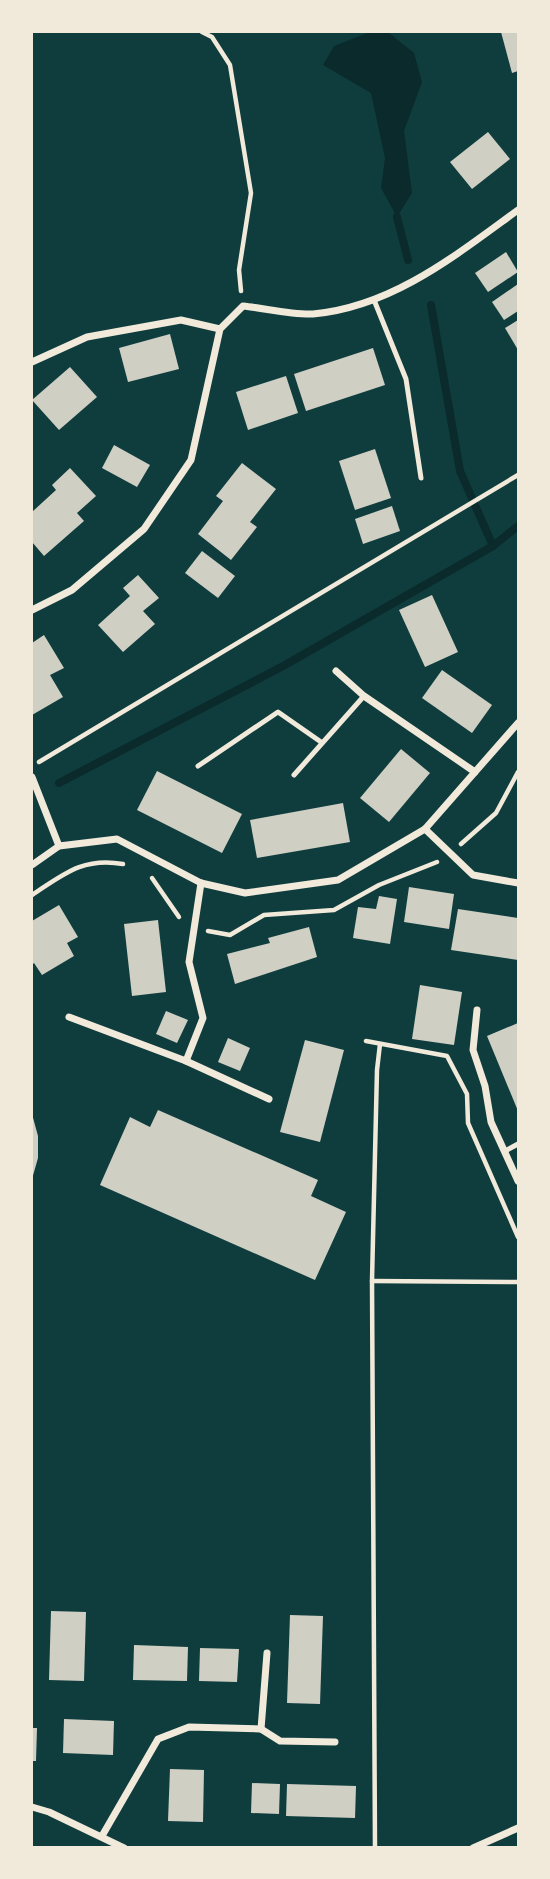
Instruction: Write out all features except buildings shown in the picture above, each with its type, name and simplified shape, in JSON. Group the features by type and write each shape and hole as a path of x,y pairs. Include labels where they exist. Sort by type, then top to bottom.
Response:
{"street":[{"path":"32,611 72,590 144,529 191,460 220,329 243,306 312,314 374,299 432,272 519,210"},
{"path":"32,362 87,337 181,320 220,329"},
{"path":"336,671 364,696 475,772"},
{"path":"32,865 59,846 117,839 201,883 245,893 338,880 425,830 519,723"},
{"path":"32,777 59,846"},
{"path":"425,830 473,875 519,883"},
{"path":"186,1060 203,1018 189,962 201,883"},
{"path":"477,1010 473,1049 485,1086 491,1122 519,1181"},
{"path":"69,1017 186,1060 269,1099"},
{"path":"261,1729 267,1653"},
{"path":"102,1836 158,1739 189,1727 261,1729 280,1741 335,1742"},
{"path":"32,1807 49,1812 124,1847"},
{"path":"473,1847 519,1828"}],"lane":[{"path":"374,299 406,379 421,478"},
{"path":"294,775 364,696"},
{"path":"198,766 278,712 321,742"},
{"path":"505,1151 519,1144"}],"path":[{"path":"202,32 212,37 230,65 251,193 239,270 243,306"},
{"path":"32,767 519,475"},
{"path":"366,1041 447,1056 467,1094 468,1123 519,1237"},
{"path":"375,1847 372,1281 377,1070 380,1044"},
{"path":"372,1281 519,1282"}],"water":[{"path":"370,32 388,32 414,53 422,82 404,131 412,193 397,217 381,188 385,158 371,93 323,65 334,46"}],"waterway":[{"path":"397,217 408,260"},
{"path":"431,305 460,471 493,546"},
{"path":"59,783 285,665 493,546 518,526"}]}
